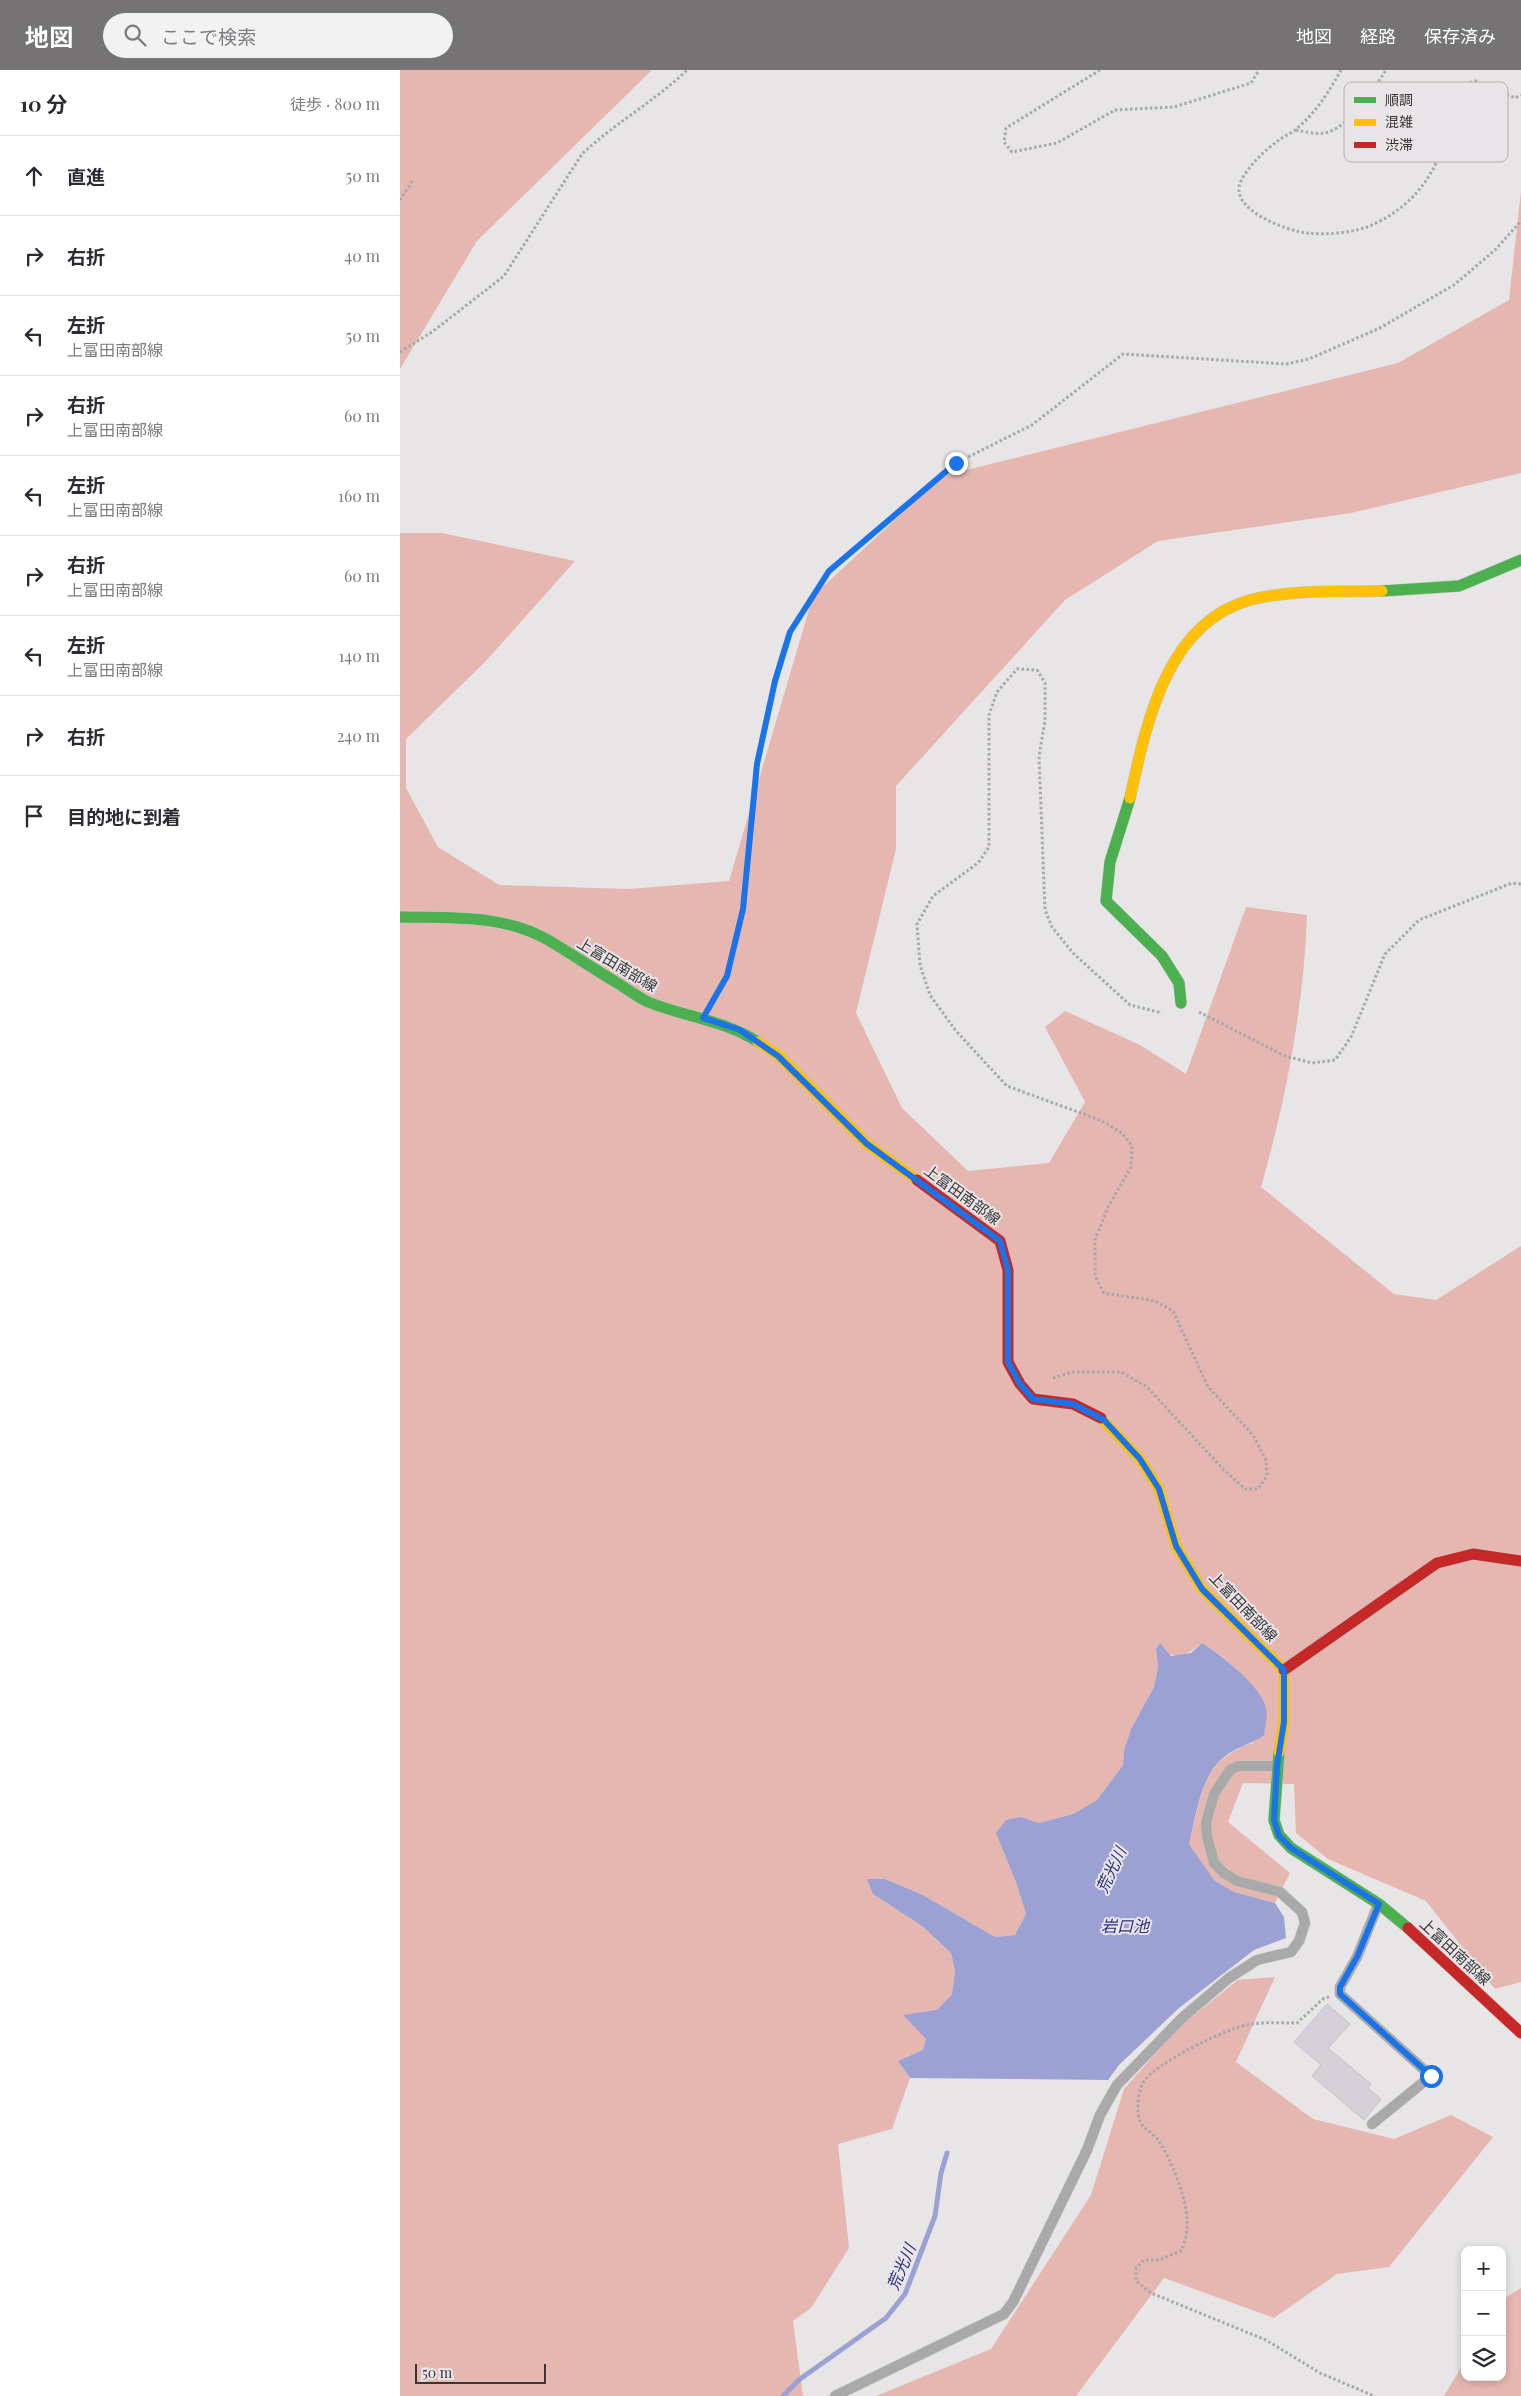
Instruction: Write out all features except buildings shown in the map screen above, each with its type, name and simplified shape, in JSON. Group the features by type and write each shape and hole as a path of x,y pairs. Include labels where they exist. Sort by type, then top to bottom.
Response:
{"main road":[{"path":"1181,1003 1179,983 1162,956 1106,901 1108,871 1129,800 1141,742 1155,697 1169,667 1188,640 1216,616 1240,604 1266,596 1289,592 1424,589 1460,586 1521,560"},
{"name":"上富田南部線","path":"400,917 474,918 499,921 546,939 646,1001 681,1014 703,1018 740,1030 778,1056 867,1144 1000,1241 1008,1270 1008,1362 1020,1384 1033,1399 1073,1404 1104,1420 1140,1459 1159,1489 1176,1546 1202,1589 1284,1670 1284,1722 1277,1766 1274,1820 1279,1836 1291,1848 1379,1904 1402,1922 1521,2033"},
{"path":"1284,1670 1437,1563 1473,1554 1521,1561"}],"lane":[{"path":"835,2396 1004,2314 1013,2302 1087,2150 1100,2115 1117,2085 1182,2018 1229,1978 1257,1960 1291,1952 1299,1941 1305,1923 1302,1912 1280,1892 1237,1881 1224,1873 1214,1863 1207,1836 1206,1823 1214,1794 1230,1770 1238,1766 1277,1766"},
{"path":"1372,2124 1431,2076 1340,1994 1340,1987 1357,1957 1379,1904"}],"path":[{"path":"400,352 432,332 504,276 582,154 593,143 658,97 687,70"},
{"path":"1100,70 1006,128 1004,142 1012,152 1057,143 1115,110 1174,107 1251,83 1259,70"},
{"path":"1341,70 1328,95 1296,130 1279,140 1258,158 1240,182 1240,194 1244,206 1281,227 1307,233 1345,232 1373,225 1403,207 1421,189 1436,162"},
{"path":"1377,82 1386,70"},
{"path":"1508,95 1515,98 1521,95"},
{"path":"1296,130 1315,133 1330,131 1344,121"},
{"path":"400,200 413,180"},
{"path":"703,1018 727,976 743,909 757,764 775,681 790,632 829,571 956,463 1032,424 1123,354 1286,364 1309,359 1378,329 1454,284 1495,250 1521,221"},
{"path":"1044,1380 1073,1372 1121,1372 1147,1387 1244,1489 1258,1489 1268,1476 1266,1460 1253,1435 1208,1387 1172,1311 1155,1301 1104,1293 1095,1276 1095,1240 1108,1207 1131,1166 1132,1146 1122,1133 1100,1120 1007,1086 956,1031 930,995 920,965 917,924 933,896 978,863 989,846 989,715 997,692 1017,668 1037,670 1045,683 1045,721 1038,756 1045,910 1052,927 1073,954 1130,1005 1166,1014 1181,1003 1284,1056 1312,1063 1335,1060 1351,1037 1385,954 1419,920 1512,883 1521,884"},
{"path":"1340,1994 1324,1998 1297,2023 1250,2024 1188,2048 1170,2060 1143,2083 1138,2109 1140,2122 1157,2139 1170,2161 1185,2207 1187,2222 1185,2241 1181,2251 1159,2260 1144,2260 1136,2268 1136,2281 1151,2293 1266,2340 1320,2373 1374,2396"}],"shaded area":[{"path":"400,70 652,70 477,241 400,369"},
{"path":"1521,191 1521,473 1351,513 1158,541 1065,600 896,786 896,849 856,1013 902,1108 968,1171 1049,1163 1085,1102 1045,1027 1065,1011 1140,1045 1186,1074 1246,907 1307,915 1298,1018 1286,1086 1261,1187 1394,1294 1436,1300 1521,1246 1521,1982 1495,1989 1426,1901 1328,1859 1296,1833 1294,1784 1243,1783 1228,1822 1290,1873 1275,1903 1234,1892 1214,1880 1189,1844 1201,1796 1206,1782 1222,1759 1236,1750 1253,1743 1266,1708 1239,1671 1202,1643 1186,1654 1180,1655 1156,1649 1158,1667 1154,1687 1131,1729 1124,1750 1123,1765 1097,1800 1073,1814 1039,1823 1021,1817 1016,1882 1026,1914 1015,1935 995,1937 923,1895 885,1879 873,1894 922,1926 951,1953 955,1971 952,1994 937,2010 923,2050 898,2061 910,2078 892,2129 838,2144 849,2248 811,2308 793,2321 803,2396 400,2396 400,533 442,533 575,561 485,662 406,739 406,788 438,847 499,885 628,889 729,881 813,596 942,476 1398,363 1509,300"},
{"path":"1275,1977 1236,2062 1313,2119 1394,2139 1451,2115 1493,2137 1389,2267 1337,2274 1274,2318 1164,2278 1076,2396 876,2396 991,2349 1091,2195 1124,2089 1178,2028 1238,1980"},
{"path":"1521,2288 1521,2396 1444,2396 1461,2368 1461,2381 1506,2381 1506,2297"}],"water":[{"name":"岩口池","path":"1160,1643 1171,1656 1191,1653 1202,1643 1249,1681 1263,1700 1267,1714 1264,1735 1228,1754 1215,1766 1200,1798 1189,1844 1214,1880 1234,1892 1275,1903 1284,1917 1286,1938 1254,1950 1179,2008 1119,2065 1108,2080 910,2078 898,2061 923,2050 926,2039 903,2015 937,2010 952,1994 955,1971 951,1953 922,1926 873,1894 867,1879 885,1879 923,1895 995,1937 1015,1935 1026,1914 1016,1882 996,1833 1006,1820 1021,1817 1039,1823 1073,1814 1097,1800 1123,1765 1124,1750 1131,1729 1154,1687 1158,1667 1156,1649"}],"waterway":[{"name":"荒光川","path":"783,2396 800,2379 886,2318 905,2294 935,2216 941,2173 947,2153"}],"traffic: fast":[{"path":"1382,591 1459,586 1521,560"},
{"path":"1130,798 1110,862 1106,901 1162,956 1179,983 1181,1003"},
{"path":"400,917 476,919 513,926 531,932 557,945 648,1002 732,1029 758,1042"},
{"path":"1279,1752 1274,1820 1279,1835 1291,1848 1379,1904 1408,1928"}],"traffic: slow":[{"path":"1130,798 1144,740 1164,680 1179,654 1198,630 1221,612 1250,600 1266,596 1316,592 1382,591"},
{"path":"758,1042 778,1055 867,1144 917,1180"},
{"path":"1101,1418 1140,1459 1159,1489 1176,1546 1202,1589 1284,1670 1284,1722 1279,1752"}],"traffic: jam":[{"path":"917,1180 1000,1241 1008,1270 1008,1362 1020,1384 1033,1399 1073,1404 1101,1418"},
{"path":"1284,1670 1437,1563 1473,1554 1521,1561"},
{"path":"1408,1928 1521,2033"}],"route":[{"path":"956,463 829,571 790,632 775,681 757,764 743,909 727,976 703,1018 740,1030 778,1056 867,1144 1000,1241 1008,1270 1008,1362 1020,1384 1033,1399 1073,1404 1104,1420 1140,1459 1159,1489 1176,1546 1202,1589 1284,1670 1284,1722 1277,1766 1274,1820 1276,1829 1279,1836 1291,1848 1379,1904 1370,1921 1357,1957 1340,1987 1340,1994 1431,2076"}]}
